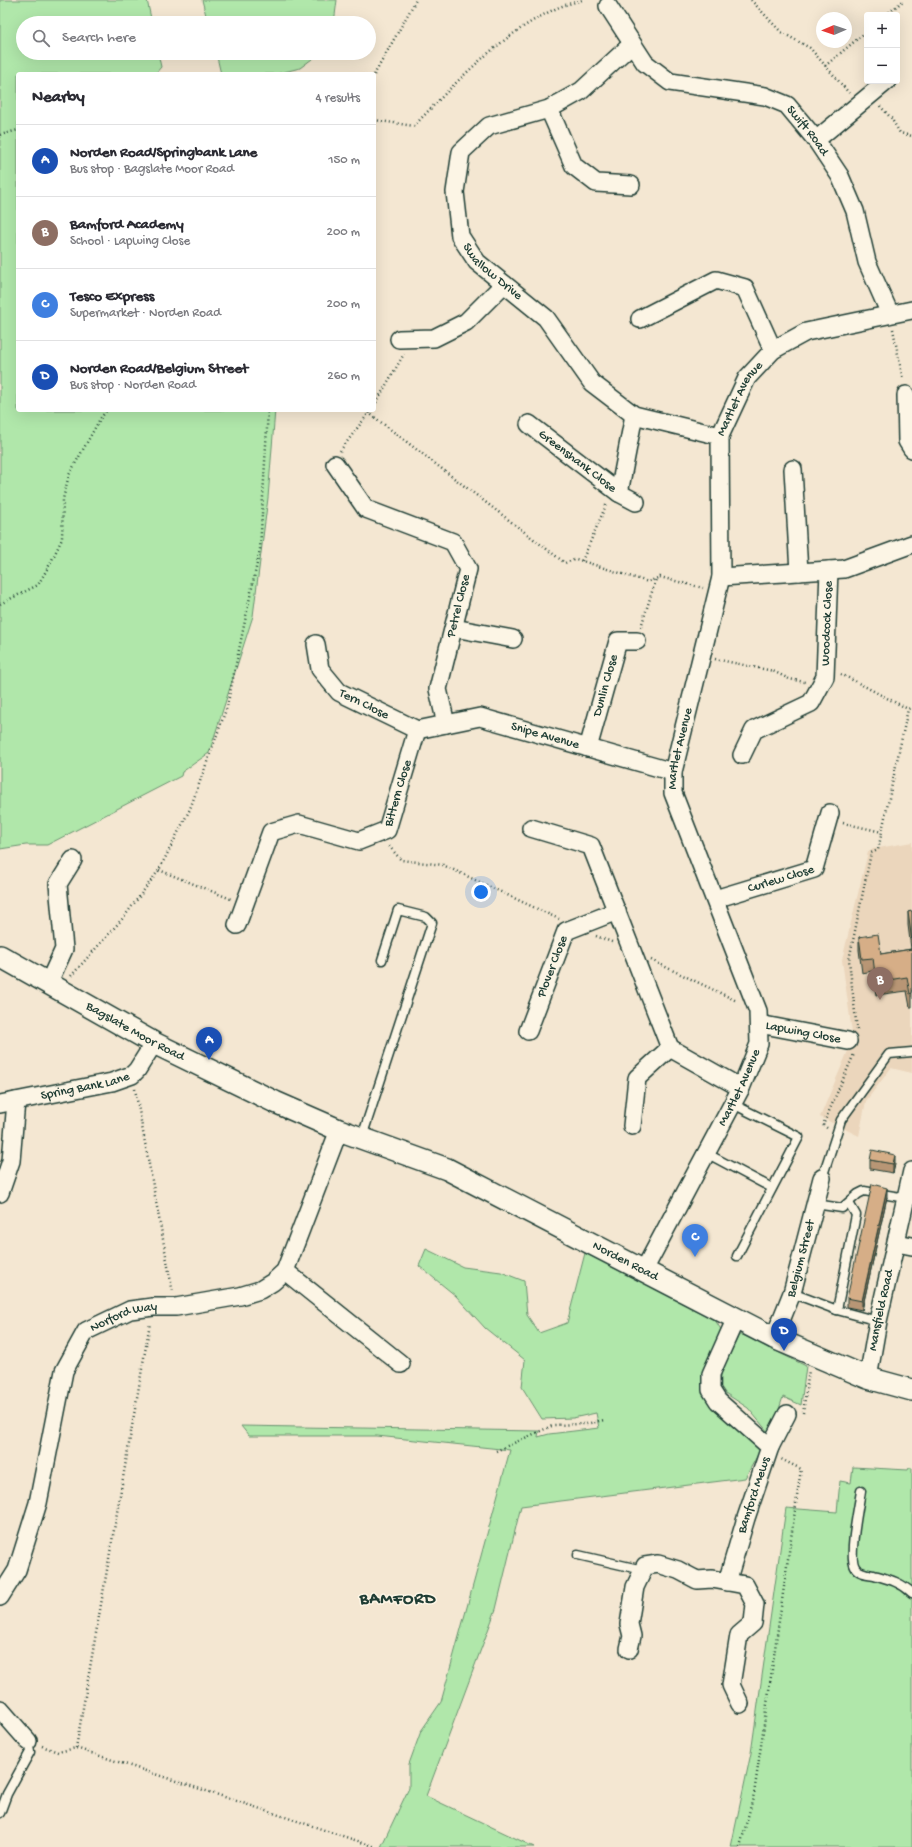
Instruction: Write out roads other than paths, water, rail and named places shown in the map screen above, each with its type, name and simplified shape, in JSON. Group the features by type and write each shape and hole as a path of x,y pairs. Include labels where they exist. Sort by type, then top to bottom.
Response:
{"street":[{"name":"Swift Road","path":"608,6 644,63 670,82 765,96 787,105 816,140 843,183 855,211 867,262 890,314"},
{"name":"Swallow Drive","path":"632,44 581,91 549,109 489,126 461,152 455,192 460,236 477,262 546,318 592,383 634,415 720,436"},
{"path":"816,140 883,84"},
{"path":"549,109 574,166 596,183 631,185"},
{"path":"640,319 716,280 745,288 772,350"},
{"path":"406,339 434,338 466,322 504,284"},
{"name":"Martlet Avenue","path":"644,1270 733,1104 759,1044 758,1011 673,793 672,772 719,584 720,436 747,378 772,350 806,332 912,310"},
{"path":"906,395 907,441 912,449"},
{"name":"Greenshank Close","path":"529,424 616,491 634,415"},
{"name":"Petrel Close","path":"335,464 366,509 453,542 468,568 438,689 446,724"},
{"path":"793,469 800,572"},
{"path":"616,491 636,502"},
{"name":"Woodcock Close","path":"719,584 800,572 844,569 912,544"},
{"name":"Woodcock Close","path":"742,755 754,730 811,703 825,677 829,570"},
{"path":"454,628 513,639"},
{"name":"Dunlin Close","path":"588,748 618,641 637,641"},
{"name":"Tern Close","path":"316,644 320,669 339,692 417,730"},
{"name":"Snipe Avenue","path":"417,730 480,717 672,772"},
{"name":"Bittern Close","path":"236,924 270,832 299,824 359,841 387,830 417,730"},
{"name":"Curlew Close","path":"715,899 814,869 829,816"},
{"path":"531,828 591,846 670,1048 741,1088"},
{"path":"54,986 64,949 58,884 73,860"},
{"name":"Plover Close","path":"528,1031 566,931 616,911"},
{"name":"Bagslate Moor Road","path":"0,956 154,1043 275,1102 339,1130"},
{"name":"Lapwing Close","path":"759,1024 854,1042"},
{"name":"Spring Bank Lane","path":"0,1104 112,1082 132,1075 137,1070 154,1043"},
{"path":"632,1126 637,1078 670,1048"},
{"path":"0,1193 11,1161 16,1100"},
{"name":"Norden Road","path":"339,1130 447,1169 774,1338 868,1378 912,1390"},
{"name":"Norford Way","path":"0,1597 17,1570 38,1503 64,1371 86,1331 130,1310 153,1307 176,1307 240,1296 260,1290 273,1282 285,1271 339,1130"},
{"name":"Mansfield Road","path":"868,1378 878,1321 904,1245 906,1198 912,1171"},
{"name":"Belgium Street","path":"774,1338 792,1293 822,1178"},
{"path":"285,1271 401,1364"},
{"name":"Bamford Mews","path":"727,1582 769,1449 718,1401 711,1390 711,1374 736,1318"},
{"path":"769,1449 786,1414"},
{"path":"629,1649 632,1636 629,1624 635,1587 645,1566 658,1564 678,1570 697,1580 712,1579 745,1584 755,1604 753,1623 738,1635 731,1685 740,1704"},
{"path":"0,1709 28,1741"}],"lane":[{"path":"362,1138 432,923 426,917 398,910 382,960"},
{"path":"822,1178 841,1120 889,1054 912,1052"},
{"path":"733,1104 799,1137 736,1256"},
{"path":"706,1153 772,1188"},
{"path":"815,1204 842,1208 858,1194 864,1191 906,1198"},
{"path":"837,1310 856,1216 849,1203"},
{"path":"792,1293 837,1310 878,1321"},
{"path":"861,1491 852,1554 855,1566 858,1571 865,1574 894,1580 912,1593"},
{"path":"578,1555 643,1570"},
{"path":"0,1813 7,1794 30,1752 28,1741"}],"place":[{"name":"Bamford Academy","path":"880,1000"},
{"name":"Norden Road/Springbank Lane","path":"209,1060"},
{"name":"Tesco Express","path":"695,1257"},
{"name":"Norden Road/Belgium Street","path":"784,1351"}],"district":[{"name":"BAMFORD","path":"398,1600"}]}
